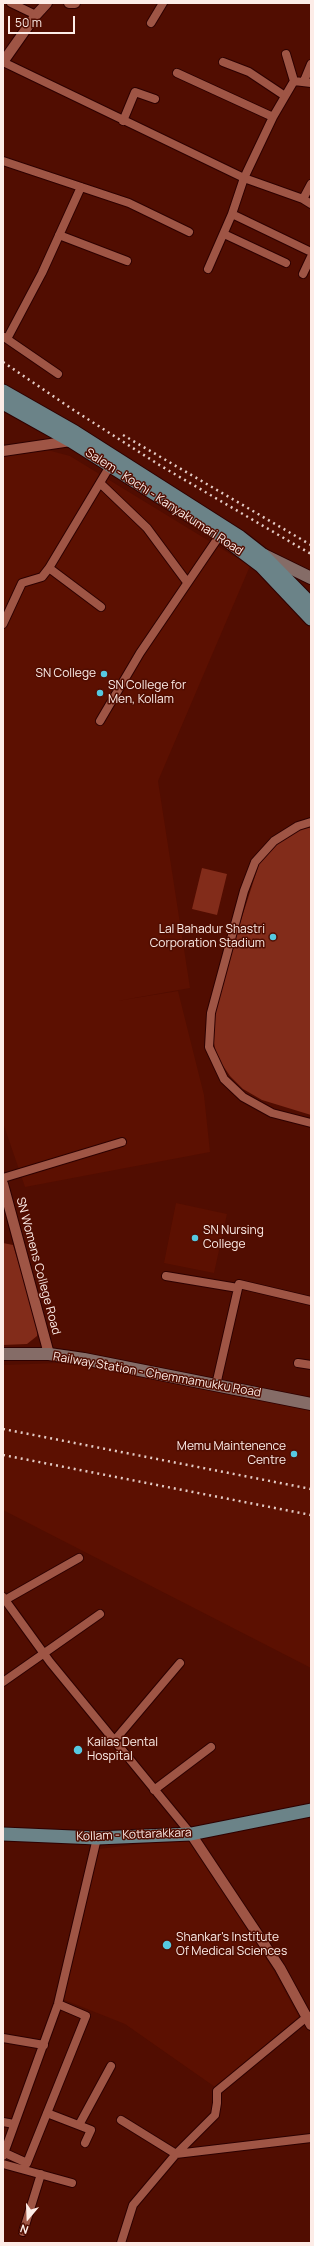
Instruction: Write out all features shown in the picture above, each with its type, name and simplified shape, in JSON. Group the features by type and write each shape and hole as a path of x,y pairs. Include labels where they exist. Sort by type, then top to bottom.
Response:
{"main road":[{"path":"3,391 73,437 240,537 263,554 308,600"},
{"name":"Salem - Kochi - Kanyakumari Road","path":"3,403 73,437 110,466 220,535 261,566 311,619"},
{"path":"263,554 311,578"},
{"path":"289,596 308,600"},
{"name":"Railway Station - Chemmamukku Road","path":"3,1354 49,1354 110,1364 311,1404"},
{"name":"Kollam - Kottarakkara","path":"3,1834 97,1838 191,1834 311,1810"}],"street":[{"path":"11,3 36,15"},
{"path":"47,3 36,15 3,62 244,178 303,198 311,204"},
{"path":"69,3 75,3"},
{"path":"151,22 163,3"},
{"path":"208,269 232,214 244,178 273,117 294,81 286,54"},
{"path":"223,62 249,72 285,96"},
{"path":"294,81 308,82 311,64"},
{"path":"177,73 273,117"},
{"path":"123,121 135,92 154,99"},
{"path":"4,163 129,203 189,232"},
{"path":"303,198 311,184"},
{"path":"58,374 5,338 42,273 81,187"},
{"path":"232,214 311,252"},
{"path":"224,234 286,263"},
{"path":"58,235 126,261"},
{"path":"302,274 311,257"},
{"path":"3,452 73,437"},
{"path":"3,624 22,583 42,577 49,568 110,466"},
{"path":"100,483 147,528 187,582"},
{"path":"100,721 140,653 220,535"},
{"path":"49,568 101,607"},
{"path":"311,822 298,826 274,841 255,862 244,891 211,1012 209,1047 224,1079 242,1097 272,1113 311,1123"},
{"path":"3,1178 122,1142"},
{"name":"SN Womens College Road","path":"3,1184 49,1354"},
{"path":"166,1276 238,1288"},
{"path":"216,1385 238,1284 311,1301"},
{"path":"298,1363 311,1365"},
{"path":"79,1558 4,1598 44,1655 191,1834 280,1968 309,2021 217,2091 218,2103 215,2114 176,2154 133,2205 121,2243"},
{"path":"3,1682 44,1655 100,1614"},
{"path":"114,1741 180,1663"},
{"path":"154,1790 211,1747"},
{"path":"58,2004 86,2016 27,2163 4,2154 58,2004 97,1838"},
{"path":"3,2038 44,2045"},
{"path":"79,2125 111,2066"},
{"path":"47,2113 92,2130 85,2143"},
{"path":"121,2120 176,2154 311,2138"},
{"path":"3,2122 14,2124"},
{"path":"3,2164 72,2183"},
{"path":"23,2232 41,2174"}],"shaded area":[{"name":"SN College","path":"40,448 70,456 250,566 158,781 190,988 117,1001 178,991 204,1095 210,1152 25,1187 3,1123 3,457"},
{"name":"Lal Bahadur Shastri Corporation Stadium","path":"311,827 311,1115 262,1100 243,1089 230,1076 217,1057 212,1034 211,1013 260,861 272,846 301,829"},
{"path":"202,868 227,874 217,915 192,909"},
{"name":"SN Nursing College","path":"176,1203 227,1214 214,1273 164,1263"},
{"path":"3,1243 13,1245 38,1326 37,1336 27,1344 3,1345"},
{"path":"57,1363 144,1375 311,1410 311,1668 3,1510 3,1365"},
{"name":"Shankar's Institute Of Medical Sciences","path":"190,1838 274,1971 299,2017 215,2087 125,2024 62,1999 98,1849"}],"waterway":[{"path":"247,1938 255,1933"}],"railway":[{"path":"3,362 72,409 161,466 311,554"},
{"path":"123,435 311,545"},
{"path":"3,1429 311,1489"},
{"path":"3,1455 311,1515"}],"place":[{"name":"SN College","path":"104,674"},
{"name":"SN College for Men, Kollam","path":"100,693"},
{"name":"Lal Bahadur Shastri Corporation Stadium","path":"273,937"},
{"name":"SN Nursing College","path":"195,1238"},
{"name":"Memu Maintenence Centre","path":"294,1454"},
{"name":"Kailas Dental Hospital","path":"78,1750"},
{"name":"Shankar's Institute Of Medical Sciences","path":"167,1945"}]}
